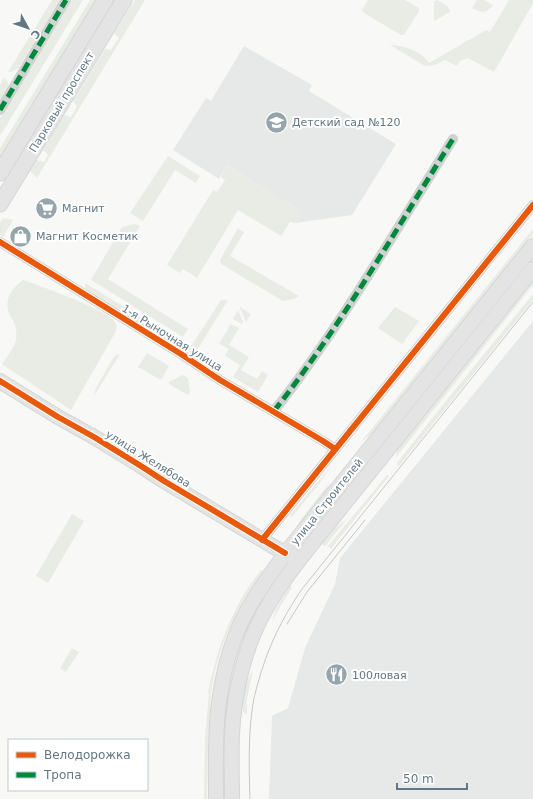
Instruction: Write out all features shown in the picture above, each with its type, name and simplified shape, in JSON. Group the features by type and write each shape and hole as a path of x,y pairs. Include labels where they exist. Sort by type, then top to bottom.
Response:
{"main road":[{"name":"Парковый проспект","path":"0,173 105,0"},
{"name":"Парковый проспект","path":"0,204 124,0"},
{"name":"улица Строителей","path":"216,799 218,711 227,660 238,630 253,600 285,553 533,246"},
{"name":"улица Строителей","path":"232,799 232,735 238,688 243,665 253,636 267,608 285,579 300,559 533,269"},
{"name":"улица Желябова","path":"0,381 121,454 164,482 262,540 285,553 300,559"}],"street":[{"path":"0,110 66,0"},
{"path":"274,412 342,317 453,139"},
{"path":"262,540 533,205"},
{"name":"1-я Рыночная улица","path":"0,242 181,354 220,380 323,440 335,449"}],"shaded area":[{"path":"52,0 61,0 20,66 11,72 8,72"},
{"path":"72,0 83,0 0,136 0,118"},
{"path":"90,0 100,0 0,163 0,148"},
{"path":"135,0 145,0 37,178 30,171 36,160 44,162 48,155 43,150 64,115 71,117 77,106 73,101 105,49 111,50 119,38 114,33"},
{"path":"368,0 405,0 419,8 419,11 404,35 401,35 364,13 362,10"},
{"path":"436,0 447,6 450,12 434,21 434,2"},
{"path":"477,0 484,0 493,5 486,11 478,11 472,8"},
{"path":"509,0 533,0 533,3 494,72 468,58 460,61 457,66 445,60 435,65 425,66 390,45 402,46 412,50 423,56 429,63 486,30 490,32"},
{"name":"Детский сад №120","path":"244,46 312,85 309,91 396,144 352,215 295,223 302,212 227,165 219,179 173,150 206,98 211,101"},
{"path":"4,77 7,80 8,90 0,104 0,85"},
{"path":"168,156 200,176 196,183 175,170 143,221 130,213"},
{"path":"227,165 302,212 295,223 290,222 281,236 238,210 197,278 183,269 180,273 167,265 213,190 217,192 225,180 221,177"},
{"path":"3,218 13,220 3,237 0,235 0,223"},
{"path":"135,224 140,226 108,279 188,329 183,337 91,280 122,227"},
{"path":"238,228 244,232 230,256 299,296 294,299 283,301 221,264 220,260"},
{"path":"533,229 533,234 373,433 361,442"},
{"path":"23,280 90,306 110,317 116,323 116,331 71,410 2,364 12,349 16,338 15,324 9,315 7,304 8,299 15,287"},
{"path":"533,280 533,285 396,457 400,446"},
{"path":"85,283 180,341 172,342 167,340 87,290 85,288"},
{"path":"533,294 533,300 398,467 397,463"},
{"path":"221,300 228,300 194,355 188,351"},
{"path":"395,307 419,321 402,344 378,328"},
{"path":"240,308 251,314 246,322"},
{"path":"238,310 243,322 242,324 233,319"},
{"path":"533,321 533,799 269,799 272,716 288,708 305,648 335,584 340,558"},
{"path":"231,324 239,328 229,345 249,357 241,370 257,379 262,371 268,375 258,392 233,377 240,365 225,356 229,349 219,344"},
{"path":"147,353 169,366 161,380 138,367"},
{"path":"120,354 94,396 95,390 112,360 116,355"},
{"path":"183,375 188,378 190,392 188,395 169,384 169,382"},
{"path":"331,466 318,485 292,517 290,515"},
{"path":"387,475 389,476 331,549 328,546"},
{"path":"330,482 325,493 300,523 299,522"},
{"path":"72,514 84,521 48,583 36,576"},
{"path":"348,518 325,546 322,544 335,528"},
{"path":"261,570 263,571 245,599 223,644 214,676 209,719 207,799 204,799 205,738 208,693 213,669 224,635 241,599"},
{"path":"290,586 292,587 272,623 276,609"},
{"path":"72,648 79,652 66,672 60,668"},
{"path":"253,670 246,704 247,714 244,713 242,707 245,686"}],"tram line":[{"path":"250,799 249,763 251,716 254,699 266,658 288,611 302,589 533,302"},
{"path":"287,624 307,592 365,520"}],"marked path":[{"path":"0,110 66,0"},
{"path":"274,411 299,379 345,312 453,139"}],"cycle path":[{"path":"262,540 533,205"},
{"path":"0,242 181,354 220,380 335,449"},
{"path":"0,381 285,553"}],"place":[{"name":"Детский сад №120","path":"276,122"},
{"name":"Магнит","path":"46,208"},
{"name":"Магнит Косметик","path":"21,236"},
{"name":"100ловая","path":"336,675"}]}
